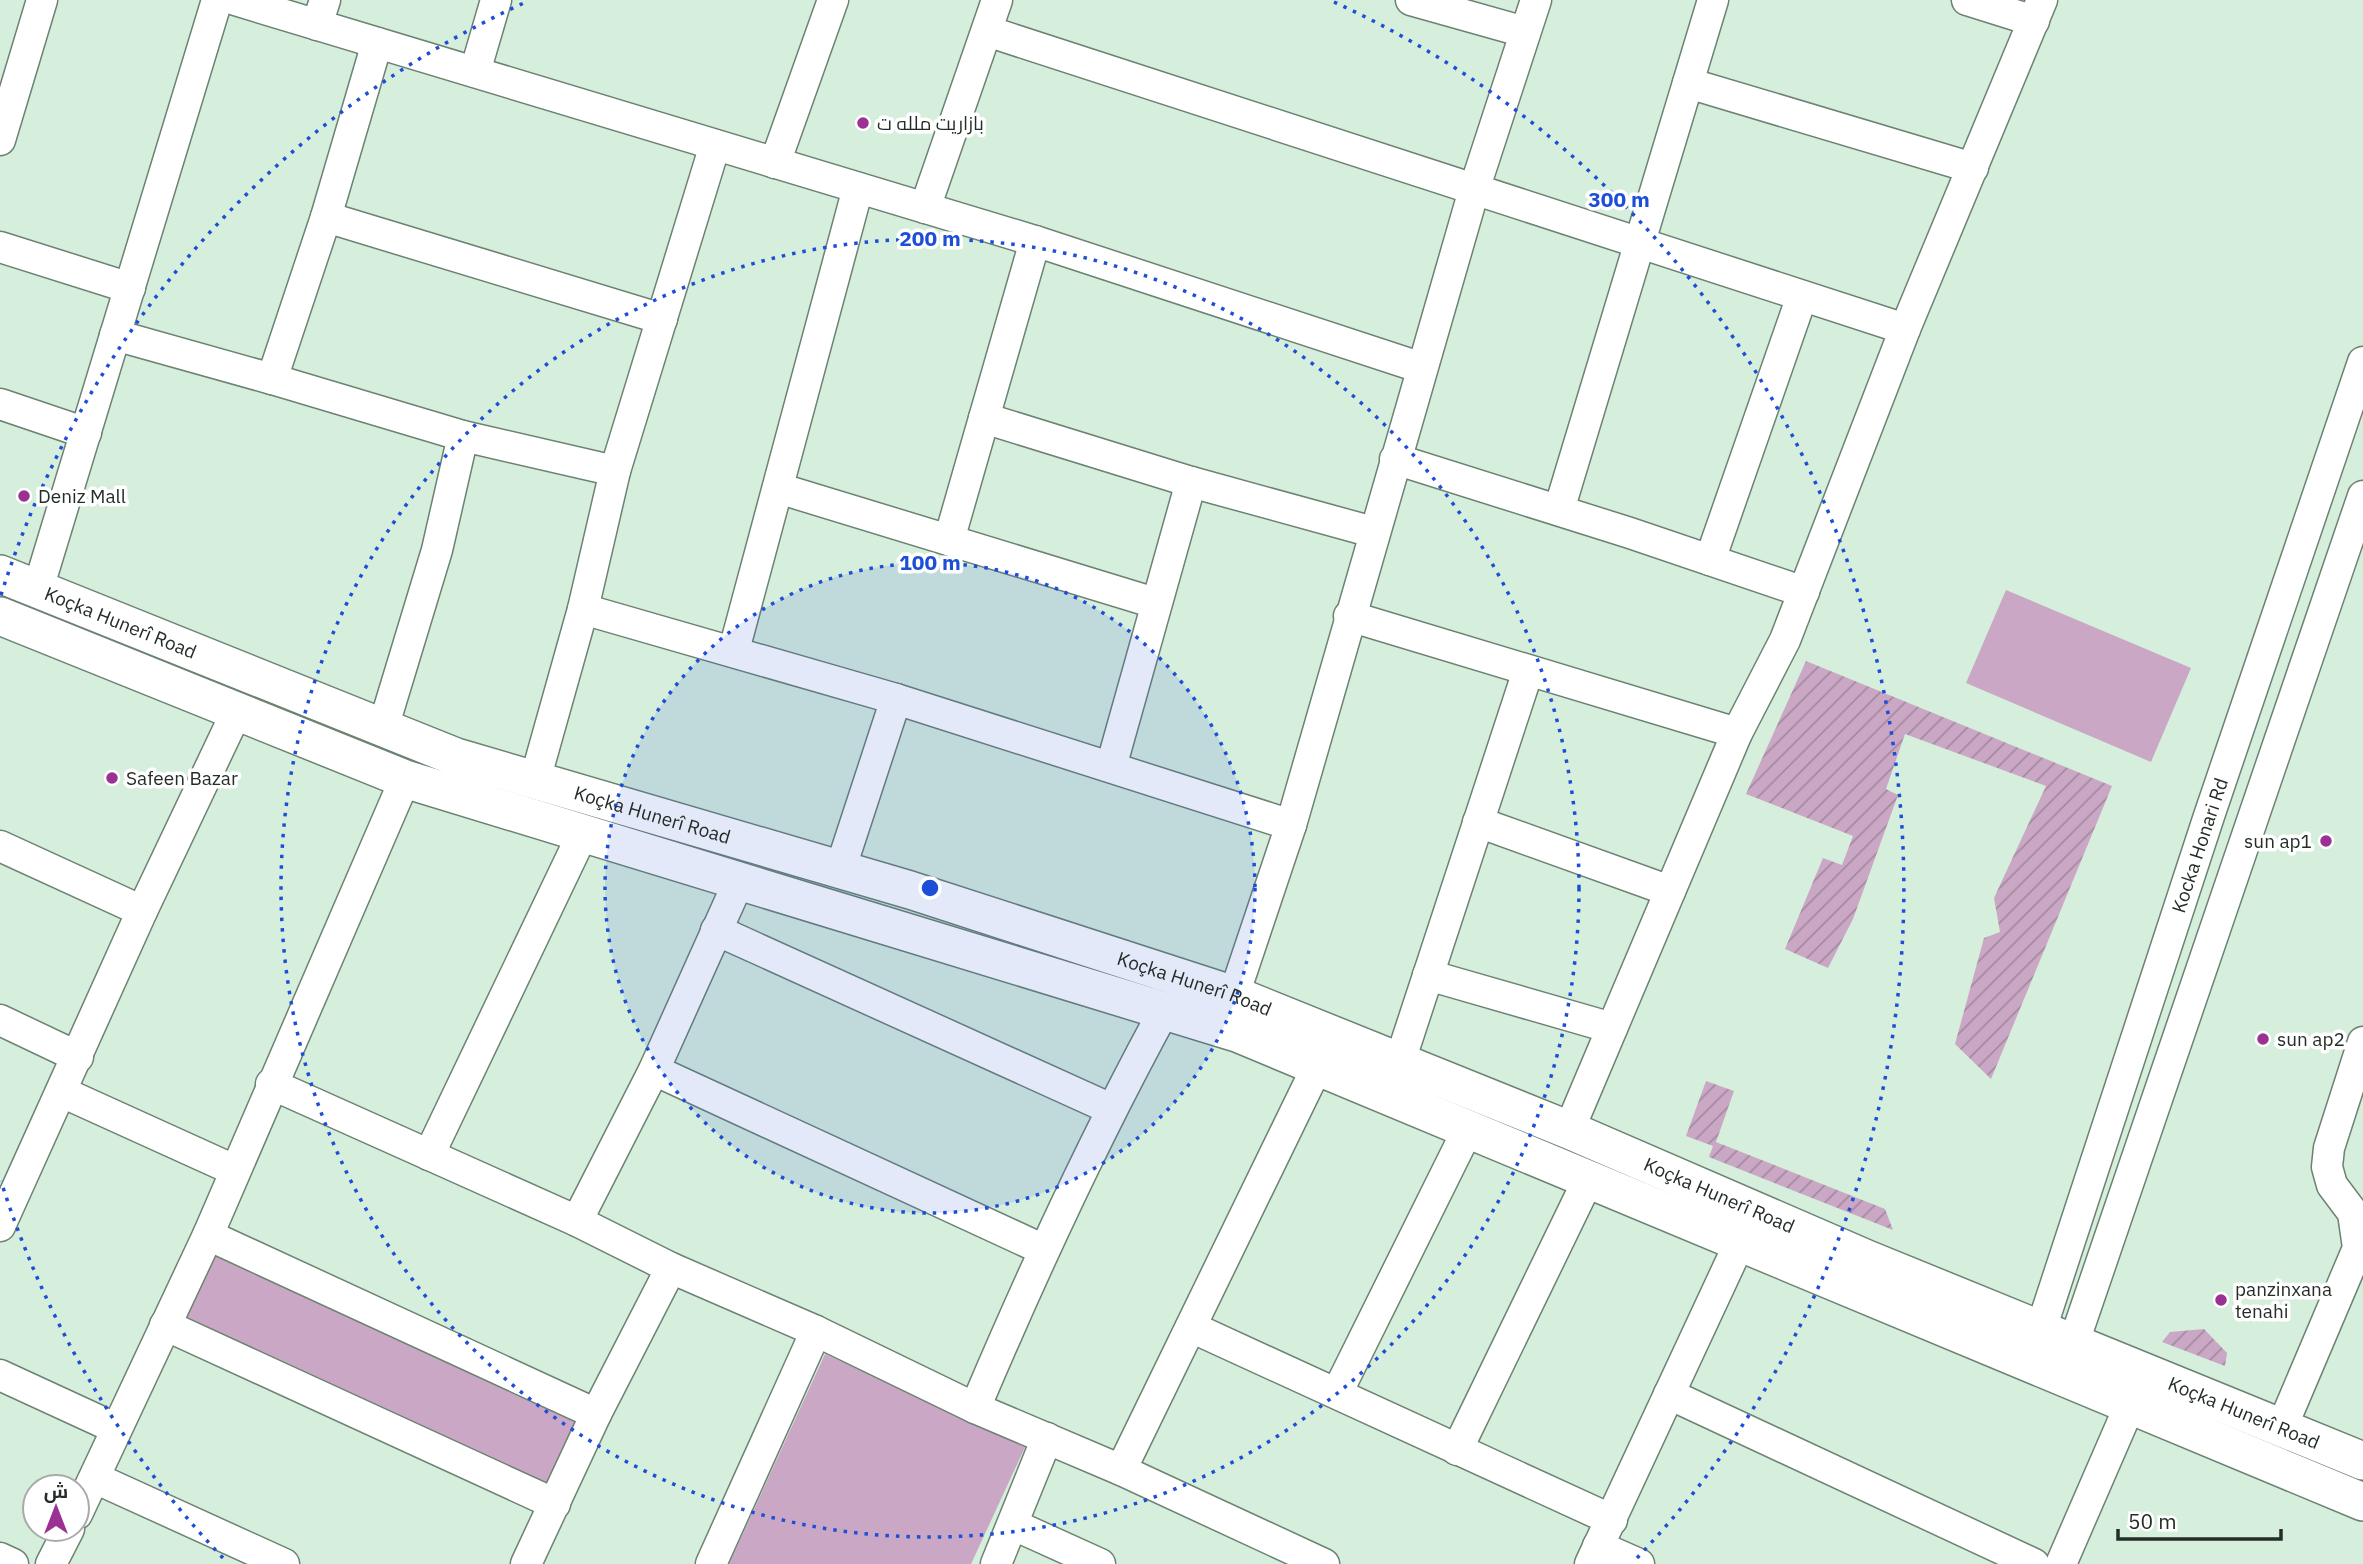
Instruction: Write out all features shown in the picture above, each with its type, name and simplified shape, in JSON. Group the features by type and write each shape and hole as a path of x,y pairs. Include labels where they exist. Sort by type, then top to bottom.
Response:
{"main road":[{"name":"Koçka Hunerî Road","path":"0,574 456,757 910,890 1234,995 1569,1130 1867,1259 2363,1461"},
{"path":"0,616 405,779 1165,1009 1318,1065 2363,1502"},
{"path":"898,930 910,890"}],"street":[{"path":"2,129 42,0"},
{"path":"38,589 217,0"},
{"path":"235,0 321,12 377,43 1035,241 1422,368"},
{"path":"475,72 496,0"},
{"path":"775,163 833,0"},
{"path":"925,208 998,0"},
{"path":"1410,0 1525,32"},
{"path":"1234,995 1291,825 1373,532 1474,190 1536,0"},
{"path":"1559,510 1713,0"},
{"path":"1569,1130 1737,733 1784,640 1905,329 2038,10 1967,0"},
{"path":"987,31 1639,245 1905,329"},
{"path":"272,379 326,217 377,43"},
{"path":"1688,83 1973,168"},
{"path":"535,780 583,609 615,471 715,145"},
{"path":"734,650 858,188"},
{"path":"326,217 662,318"},
{"path":"949,540 1035,241"},
{"path":"0,247 130,288"},
{"path":"1710,560 1801,296"},
{"path":"115,335 463,436 615,471"},
{"name":"Kocka Honari Rd","path":"2058,1336 2155,979 2363,362"},
{"path":"0,404 86,433"},
{"path":"984,418 1191,482 1373,532"},
{"path":"383,728 437,550 463,436"},
{"path":"1395,459 1559,510 1804,592"},
{"path":"1111,767 1191,482"},
{"path":"778,488 1155,603"},
{"path":"2058,1336 2193,994 2363,496"},
{"path":"583,609 734,650 896,699 1291,825"},
{"path":"1349,616 1737,733"},
{"path":"1400,1061 1528,671"},
{"path":"840,870 896,699"},
{"path":"3,1210 62,1092 142,911 237,711"},
{"path":"91,1486 115,1428 208,1235 405,779"},
{"path":"1478,822 1670,891"},
{"path":"429,1155 583,833"},
{"path":"0,846 142,911"},
{"path":"577,1221 654,1070 739,881"},
{"path":"716,930 1111,1109"},
{"path":"1428,975 1612,1028"},
{"path":"2155,979 2193,994"},
{"path":"975,1408 1042,1249 1111,1109 1165,1009"},
{"path":"0,1020 78,1057"},
{"path":"2282,1427 2359,1263 2356,1223 2348,1205 2332,1185 2327,1157 2363,1042"},
{"path":"1121,1470 1318,1065"},
{"path":"654,1070 1042,1249"},
{"path":"271,1084 577,1221 671,1268 816,1331 975,1408 1121,1470 1324,1564"},
{"path":"62,1092 234,1170"},
{"path":"1337,1393 1469,1127"},
{"path":"1457,1450 1589,1178"},
{"path":"208,1235 596,1414"},
{"path":"1600,1543 1740,1242"},
{"path":"526,1564 596,1414 671,1268"},
{"path":"165,1325 555,1504"},
{"path":"1191,1326 1457,1450 1600,1543 1639,1564"},
{"path":"710,1564 816,1331"},
{"path":"0,1375 115,1428"},
{"path":"1669,1394 1976,1552 2035,1564"},
{"path":"2061,1564 2130,1405"},
{"path":"996,1564 1014,1525 1046,1438"},
{"path":"95,1478 284,1564"},
{"path":"1014,1525 1100,1564"},
{"path":"51,1564 62,1543"},
{"path":"0,1558 13,1564"}],"shaded area":[{"path":"2006,590 2191,668 2151,762 1966,683"},
{"path":"1806,661 2112,786 1991,1079 1955,1044 1984,938 2000,932 1994,898 2046,786 1905,734 1886,789 1898,795 1853,919 1828,968 1785,949 1823,858 1842,865 1853,836 1746,794"},
{"path":"1706,1081 1734,1091 1716,1142 1885,1209 1893,1230 1709,1157 1713,1146 1686,1136"},
{"path":"215,1248 580,1418 547,1489 182,1319"},
{"path":"2204,1329 2227,1353 2225,1366 2162,1342 2170,1332"},
{"path":"825,1354 1026,1445 971,1564 729,1564"}],"place":[{"name":"بازاريت ملله ت","path":"863,123"},
{"name":"Deniz Mall","path":"24,496"},
{"name":"Safeen Bazar","path":"112,778"},
{"name":"sun ap1","path":"2326,841"},
{"name":"sun ap2","path":"2263,1039"},
{"name":"panzinxana tenahi","path":"2221,1300"}]}
